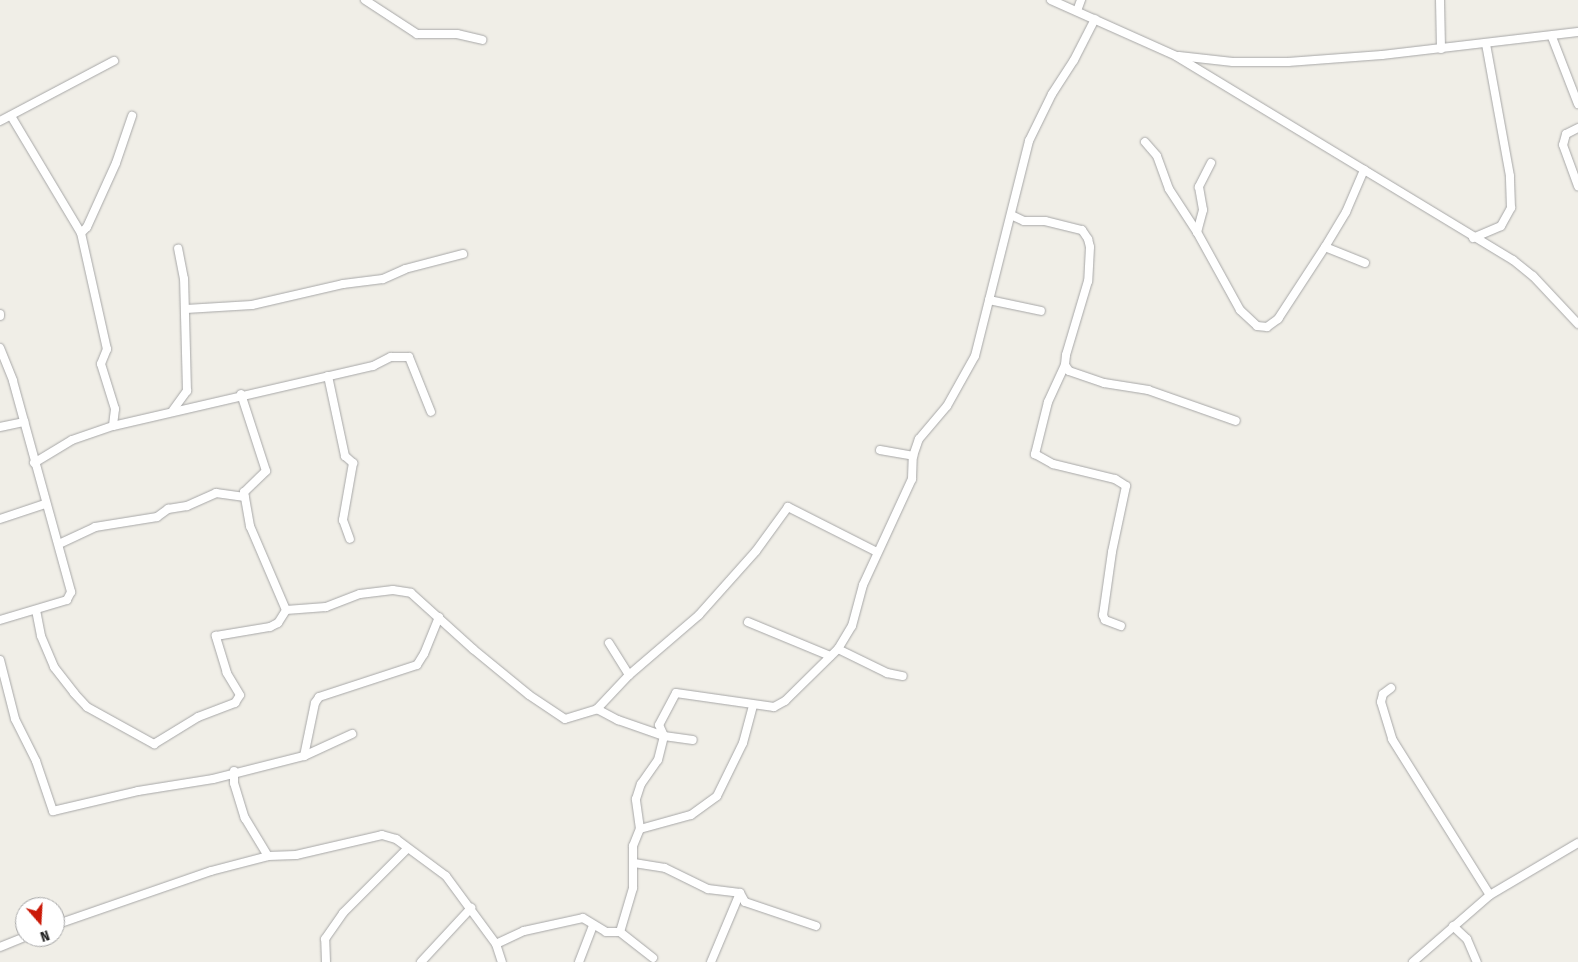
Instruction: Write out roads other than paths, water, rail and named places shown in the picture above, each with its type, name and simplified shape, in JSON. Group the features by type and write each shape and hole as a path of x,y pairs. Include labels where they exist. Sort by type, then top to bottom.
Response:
{"street":[{"path":"365,0 417,34 457,34 482,40"},
{"path":"1051,0 1176,56 1364,170 1524,268 1577,322"},
{"path":"1077,12 1081,0"},
{"path":"1440,0 1440,49"},
{"path":"620,932 633,888 633,846 640,829 636,799 641,784 658,760 664,736 660,725 676,693 753,706 774,707 785,700 838,649 852,626 863,585 912,479 913,456 920,439 964,380 975,356 1030,141 1058,81 1074,60 1095,19"},
{"path":"1176,56 1233,62 1288,62 1440,49 1552,37 1578,32"},
{"path":"1552,37 1578,104"},
{"path":"1473,238 1500,226 1511,208 1510,176 1486,44"},
{"path":"0,121 114,61"},
{"path":"11,116 81,233 107,349 101,364 115,410 113,426"},
{"path":"81,233 87,227 116,163 132,116"},
{"path":"1578,128 1566,134 1563,145 1578,186"},
{"path":"1145,142 1156,156 1170,189 1198,232 1240,310 1258,326 1267,327 1278,319 1325,247 1364,170"},
{"path":"1198,232 1202,210 1199,187 1211,163"},
{"path":"1011,215 1024,220 1045,221 1082,230 1088,239 1088,282 1070,338 1065,365 1050,395 1035,454 1053,464 1115,479 1126,486 1112,552 1103,615 1105,620 1121,626"},
{"path":"1325,247 1365,264"},
{"path":"172,412 187,391 186,309 178,249"},
{"path":"186,309 252,305 343,284 383,279 405,269 463,254"},
{"path":"989,300 1041,312"},
{"path":"0,348 6,356 45,504 59,544 71,597 36,610 0,620"},
{"path":"34,463 72,440 113,426 241,394 373,366 391,357 408,357 431,412"},
{"path":"1065,365 1079,375 1148,390 1236,421"},
{"path":"328,376 344,456 353,463 343,520 350,539"},
{"path":"241,394 266,471 246,487 245,497 250,526 286,610"},
{"path":"0,427 24,422"},
{"path":"880,450 913,456"},
{"path":"59,544 95,527 157,517 168,509 188,506 216,494 245,497"},
{"path":"0,519 45,504"},
{"path":"286,610 326,607 360,594 393,590 411,593 440,617 473,649 565,720 597,709 629,675 699,615 756,551 788,507 877,552"},
{"path":"36,610 41,636 54,667 87,708 154,744 198,718 235,703 240,695 224,668 216,636 270,627 278,624 286,610"},
{"path":"304,756 315,703 319,697 416,664 424,654 440,617"},
{"path":"748,622 830,656"},
{"path":"609,642 629,675"},
{"path":"838,649 887,673 903,676"},
{"path":"0,660 16,719 36,761 53,811 138,791 213,778 234,771 304,756 352,734"},
{"path":"1391,688 1383,694 1381,702 1389,731 1415,779 1490,896"},
{"path":"640,829 691,815 717,796 743,743 753,706"},
{"path":"597,709 618,720 664,736 693,740"},
{"path":"234,771 234,783 245,818 268,856"},
{"path":"65,921 211,870 268,856 296,855 382,835 396,839 446,876 496,944 502,962"},
{"path":"1414,962 1453,926 1490,896 1578,843"},
{"path":"326,962 326,939 343,913 407,849"},
{"path":"634,863 664,868 708,889 740,893"},
{"path":"740,893 745,902 816,926"},
{"path":"711,962 740,893"},
{"path":"421,962 471,908"},
{"path":"496,944 524,931 565,920 583,918 593,926 606,932 620,932 654,958"},
{"path":"579,962 593,926"},
{"path":"1453,926 1467,939 1477,962"},
{"path":"0,947 15,941"}]}
